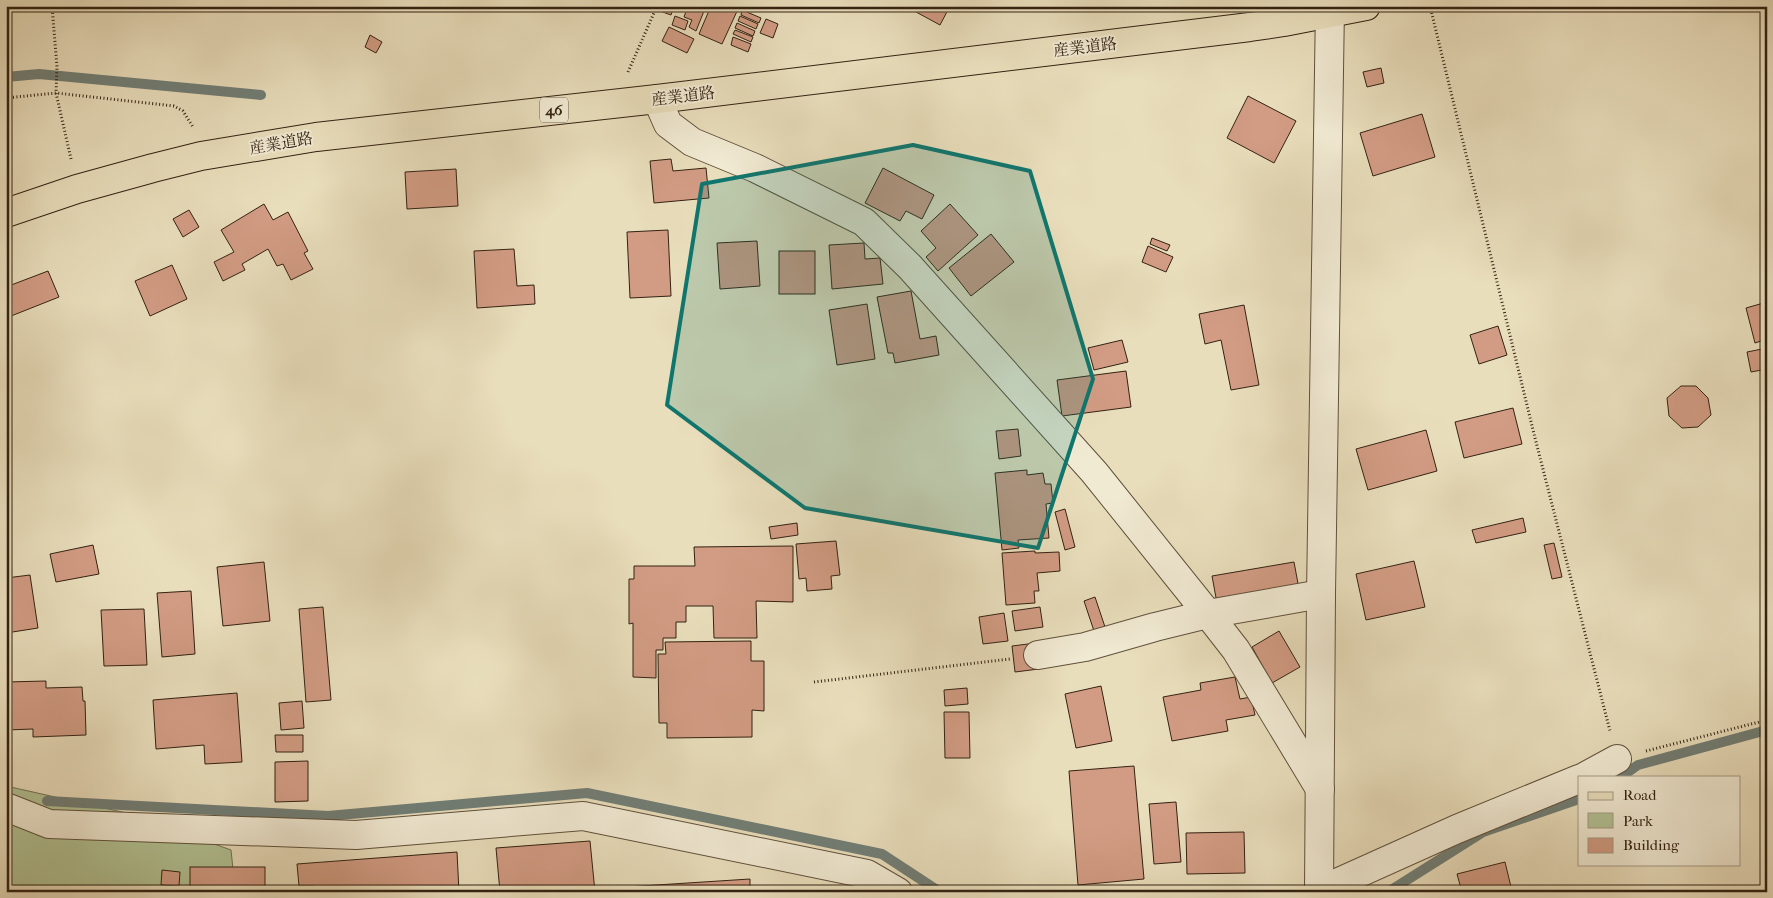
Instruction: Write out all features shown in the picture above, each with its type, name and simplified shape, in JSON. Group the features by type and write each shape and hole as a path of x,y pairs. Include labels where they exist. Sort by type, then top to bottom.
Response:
{"main road":[{"name":"産業道路","path":"6,213 77,189 201,156 316,137 657,99 1241,28 1330,10 1366,6"}],"street":[{"path":"1330,10 1321,594 1319,892 1457,829 1578,779"},
{"path":"657,99 668,124 692,142 756,168 864,222 910,267 1094,472 1208,614 1236,650 1320,789"},
{"path":"1025,657 1085,647 1208,614 1321,594"},
{"path":"1586,776 1617,759"},
{"path":"6,807 49,824 356,834 583,816 867,874 898,892"}],"path":[{"path":"52,6 57,67 56,93 77,189"},
{"path":"617,103 657,6"},
{"path":"1430,6 1534,434 1617,759 1767,720"},
{"path":"6,98 56,93 174,106 183,111 193,127 201,156"},
{"path":"814,682 1025,657"}],"highlighted area":[{"path":"913,145 1030,171 1093,379 1038,548 805,508 667,405 702,184"}],"green space":[{"path":"6,786 131,814 231,850 235,888 229,892 6,892"}],"building":[{"path":"661,6 674,6 671,15 660,11"},
{"path":"688,6 706,6 696,31 689,27 692,20 684,17"},
{"path":"711,6 731,6 738,9 722,44 699,34"},
{"path":"905,6 950,6 940,25"},
{"path":"742,10 761,18 759,23 741,15"},
{"path":"675,16 688,21 685,30 672,25"},
{"path":"740,16 758,24 756,29 738,21"},
{"path":"766,19 778,24 773,38 760,33"},
{"path":"737,23 755,31 753,36 735,28"},
{"path":"669,27 694,39 687,53 662,41"},
{"path":"735,30 753,37 751,42 733,34"},
{"path":"370,35 382,42 376,53 365,47"},
{"path":"733,37 751,44 748,52 731,45"},
{"path":"1381,68 1384,83 1367,87 1363,72"},
{"path":"1248,96 1296,121 1274,163 1227,138"},
{"path":"1422,114 1435,157 1373,176 1360,133"},
{"path":"671,159 673,171 706,168 709,198 654,203 650,161"},
{"path":"883,168 934,195 922,219 906,211 900,221 865,203"},
{"path":"456,169 458,206 407,209 405,172"},
{"path":"264,204 273,220 288,212 308,251 304,253 313,269 291,280 283,264 277,266 268,249 242,264 245,270 223,281 214,262 234,252 221,230"},
{"path":"950,204 978,235 938,271 926,257 936,248 921,231"},
{"path":"189,210 199,227 183,237 173,219"},
{"path":"668,230 671,296 630,298 627,232"},
{"path":"991,234 1014,262 971,296 949,268"},
{"path":"1152,238 1170,245 1167,251 1150,244"},
{"path":"757,241 760,286 720,289 717,243"},
{"path":"864,243 865,259 880,258 883,284 832,289 829,245"},
{"path":"1148,246 1173,257 1166,272 1142,262"},
{"path":"514,249 517,286 534,285 535,304 477,308 474,251"},
{"path":"779,251 815,251 815,294 779,294"},
{"path":"172,265 187,299 150,316 135,281"},
{"path":"48,271 59,297 6,318 6,287"},
{"path":"911,291 920,339 936,336 939,355 895,363 893,353 888,353 877,297"},
{"path":"1767,302 1767,339 1755,343 1746,308"},
{"path":"867,304 875,359 837,365 829,310"},
{"path":"1244,305 1259,385 1231,390 1221,340 1205,344 1199,314"},
{"path":"1498,326 1507,355 1479,364 1470,335"},
{"path":"1122,340 1128,362 1094,370 1088,348"},
{"path":"1767,348 1767,369 1751,372 1747,352"},
{"path":"1126,371 1131,407 1062,416 1057,380"},
{"path":"1681,386 1696,386 1708,398 1711,415 1698,427 1682,428 1669,416 1667,398"},
{"path":"1513,408 1522,444 1464,458 1455,422"},
{"path":"1018,429 1021,456 999,459 996,431"},
{"path":"1426,430 1437,471 1368,490 1356,449"},
{"path":"1027,470 1027,475 1043,473 1045,484 1051,484 1053,503 1046,504 1049,538 1018,540 1019,548 1002,550 995,473"},
{"path":"1065,509 1075,547 1065,550 1055,512"},
{"path":"1523,518 1526,532 1476,543 1472,530"},
{"path":"797,523 798,535 771,539 769,527"},
{"path":"836,541 840,575 831,576 832,589 807,591 806,578 799,579 796,544"},
{"path":"1554,543 1562,577 1552,579 1544,545"},
{"path":"93,545 99,574 56,582 50,554"},
{"path":"793,546 793,602 756,601 757,638 714,638 713,606 686,606 686,622 676,622 676,638 663,638 663,650 656,650 656,678 633,677 633,623 629,624 629,579 634,579 634,566 695,566 694,547"},
{"path":"1035,551 1035,553 1059,552 1060,571 1037,573 1039,591 1034,591 1035,603 1006,605 1002,553"},
{"path":"1414,561 1425,607 1366,620 1356,574"},
{"path":"264,562 270,621 223,626 217,567"},
{"path":"1294,562 1299,589 1217,603 1212,576"},
{"path":"30,575 38,628 6,633 6,578"},
{"path":"191,591 195,654 162,657 157,593"},
{"path":"1095,597 1106,630 1095,634 1084,601"},
{"path":"323,607 331,700 306,702 299,609"},
{"path":"1040,607 1043,627 1015,631 1012,611"},
{"path":"144,609 147,665 104,666 101,610"},
{"path":"1004,613 1008,641 983,644 979,617"},
{"path":"1279,631 1300,667 1272,683 1252,647"},
{"path":"751,641 751,661 764,661 764,711 752,710 752,737 667,738 667,723 659,723 658,654 666,654 665,642"},
{"path":"1036,643 1039,669 1015,672 1012,646"},
{"path":"1235,677 1240,699 1251,697 1255,715 1226,720 1228,731 1172,741 1163,697 1201,690 1200,683"},
{"path":"46,681 46,688 82,687 83,701 85,701 86,735 33,737 33,729 6,730 6,682"},
{"path":"1101,686 1112,741 1076,748 1065,694"},
{"path":"967,688 968,704 945,706 944,690"},
{"path":"237,693 242,762 205,764 204,745 156,749 153,700"},
{"path":"302,701 304,728 281,730 279,703"},
{"path":"944,712 969,712 970,758 945,758"},
{"path":"275,735 303,735 303,752 276,752"},
{"path":"308,761 308,801 275,802 275,762"},
{"path":"1134,766 1144,879 1078,885 1069,771"},
{"path":"1176,802 1181,862 1154,864 1149,804"},
{"path":"1244,832 1245,873 1187,874 1186,833"},
{"path":"590,841 595,892 500,892 496,848"},
{"path":"457,852 459,892 315,892 314,886 299,886 297,864"},
{"path":"1505,862 1512,891 1462,892 1457,874"},
{"path":"190,867 265,867 265,892 190,892"},
{"path":"162,870 180,872 179,886 161,885"},
{"path":"750,879 750,892 595,892 594,889"}],"waterway":[{"path":"6,77 39,74 261,95"},
{"path":"1622,776 1638,765 1767,730"},
{"path":"47,801 328,816 587,793 882,854 940,892"},
{"path":"1388,892 1483,832 1578,799"}]}
